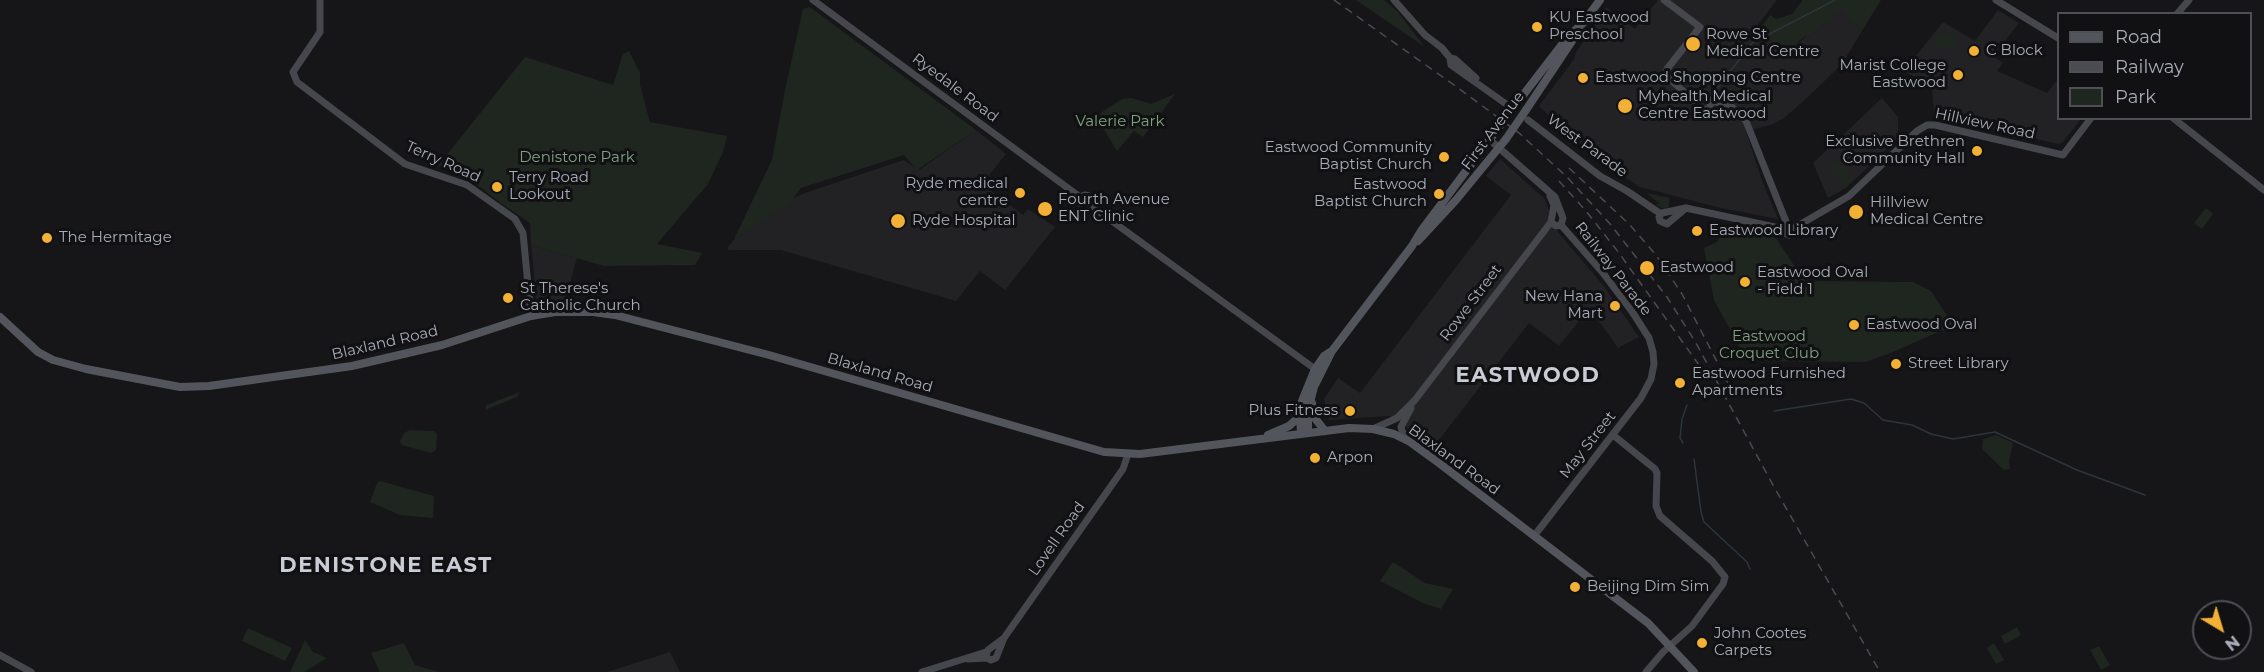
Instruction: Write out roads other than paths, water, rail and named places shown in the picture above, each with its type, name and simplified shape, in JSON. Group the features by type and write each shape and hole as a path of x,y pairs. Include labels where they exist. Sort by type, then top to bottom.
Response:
{"main road":[{"path":"1583,23 1600,0"},
{"name":"First Avenue","path":"1304,433 1300,416 1305,391 1315,369 1324,356 1332,351 1412,246 1490,140 1513,104 1583,23"},
{"name":"First Avenue","path":"1412,246 1456,200 1500,147 1561,60 1583,23"},
{"path":"1513,104 1525,103 1527,108"},
{"name":"Blaxland Road","path":"0,317 38,352 53,360 171,386 196,387 309,373 372,362 442,345 531,316 571,311 615,315 769,355 1093,449 1128,454 1349,428 1373,429 1394,434 1410,442 1642,619 1694,672"},
{"name":"First Avenue","path":"1304,433 1318,378 1330,360 1332,351"},
{"path":"1311,399 1314,417 1325,431"},
{"path":"1259,440 1289,426 1300,416"}],"street":[{"name":"Terry Road","path":"320,0 320,32 293,72 297,82 405,164 467,185 515,219 523,233 531,316"},
{"name":"Ryedale Road","path":"813,0 1080,197 1079,201 1082,206 1090,205 1315,369"},
{"path":"1394,0 1425,35 1442,48 1450,58 1455,59 1492,92 1513,104"},
{"path":"1664,0 1700,27 1667,69 1665,75 1676,85 1705,103 1731,106 1744,117 1750,127 1788,227"},
{"path":"1996,0 2057,37"},
{"path":"2179,12 2189,0"},
{"name":"West Parade","path":"1528,120 1600,176 1663,214 1659,218 1661,223 1666,224 1686,207"},
{"name":"Hillview Road","path":"1788,227 1849,196 1917,131 1927,125 2063,155 2089,120"},
{"path":"2176,120 2264,190"},
{"path":"1490,140 1500,147 1547,190 1557,200 1563,220 1561,225 1556,226 1551,219 1554,205 1547,190"},
{"path":"1663,214 1686,207 1788,227"},
{"path":"1551,219 1556,213 1560,214"},
{"name":"Rowe Street","path":"1373,429 1397,418 1414,400 1551,219"},
{"name":"Railway Parade","path":"1561,225 1615,288 1640,324 1651,344 1654,364"},
{"name":"May Street","path":"1534,536 1645,392 1651,380 1654,364"},
{"name":"Rowe Street","path":"1410,442 1401,427 1414,400"},
{"path":"1613,435 1655,469 1657,473 1656,506 1660,516 1712,561 1725,577 1724,584 1649,671"},
{"name":"Lovell Road","path":"922,672 990,653 1004,638 1123,469 1128,454"},
{"path":"0,655 31,672"}],"waterway":[{"path":"1713,94 1752,43 1835,0"},
{"path":"1774,411 1851,399 1864,403 1883,420 1912,425 1931,434 1953,439 1995,432 2077,470 2145,495"},
{"path":"1683,443 1680,438 1682,419 1687,405"},
{"path":"1694,459 1704,522 1747,562 1750,569"}],"railway":[{"path":"1334,0 1519,133 1567,177 1611,225 1667,297 1696,343 1774,487 1880,672"},
{"path":"1569,168 1630,225 1656,255 1682,294 1728,383"},
{"path":"1559,181 1619,253 1699,365"}],"place":[{"name":"KU Eastwood Preschool","path":"1537,27"},
{"name":"Rowe St Medical Centre","path":"1693,44"},
{"name":"C Block","path":"1974,51"},
{"name":"Marist College Eastwood","path":"1958,75"},
{"name":"Eastwood Shopping Centre","path":"1583,78"},
{"name":"Myhealth Medical Centre Eastwood","path":"1625,106"},
{"name":"Exclusive Brethren Community Hall","path":"1977,151"},
{"name":"Eastwood Community Baptist Church","path":"1444,157"},
{"name":"Terry Road Lookout","path":"497,187"},
{"name":"Ryde medical centre","path":"1020,193"},
{"name":"Eastwood Baptist Church","path":"1439,194"},
{"name":"Fourth Avenue ENT Clinic","path":"1045,209"},
{"name":"Hillview Medical Centre","path":"1856,212"},
{"name":"Ryde Hospital","path":"898,221"},
{"name":"Eastwood Library","path":"1697,231"},
{"name":"The Hermitage","path":"47,238"},
{"name":"Eastwood","path":"1647,268"},
{"name":"Eastwood Oval - Field 1","path":"1745,282"},
{"name":"St Therese's Catholic Church","path":"508,298"},
{"name":"New Hana Mart","path":"1615,306"},
{"name":"Eastwood Oval","path":"1854,325"},
{"name":"Street Library","path":"1896,364"},
{"name":"Eastwood Furnished Apartments","path":"1680,383"},
{"name":"Plus Fitness","path":"1350,411"},
{"name":"Arpon","path":"1315,458"},
{"name":"Beijing Dim Sim","path":"1575,587"},
{"name":"John Cootes Carpets","path":"1702,643"}],"district":[{"name":"EASTWOOD","path":"1528,376"},
{"name":"DENISTONE EAST","path":"386,566"}],"park label":[{"name":"Valerie Park","path":"1120,122"},
{"name":"Denistone Park","path":"577,158"},
{"name":"Eastwood Croquet Club","path":"1769,346"}]}
